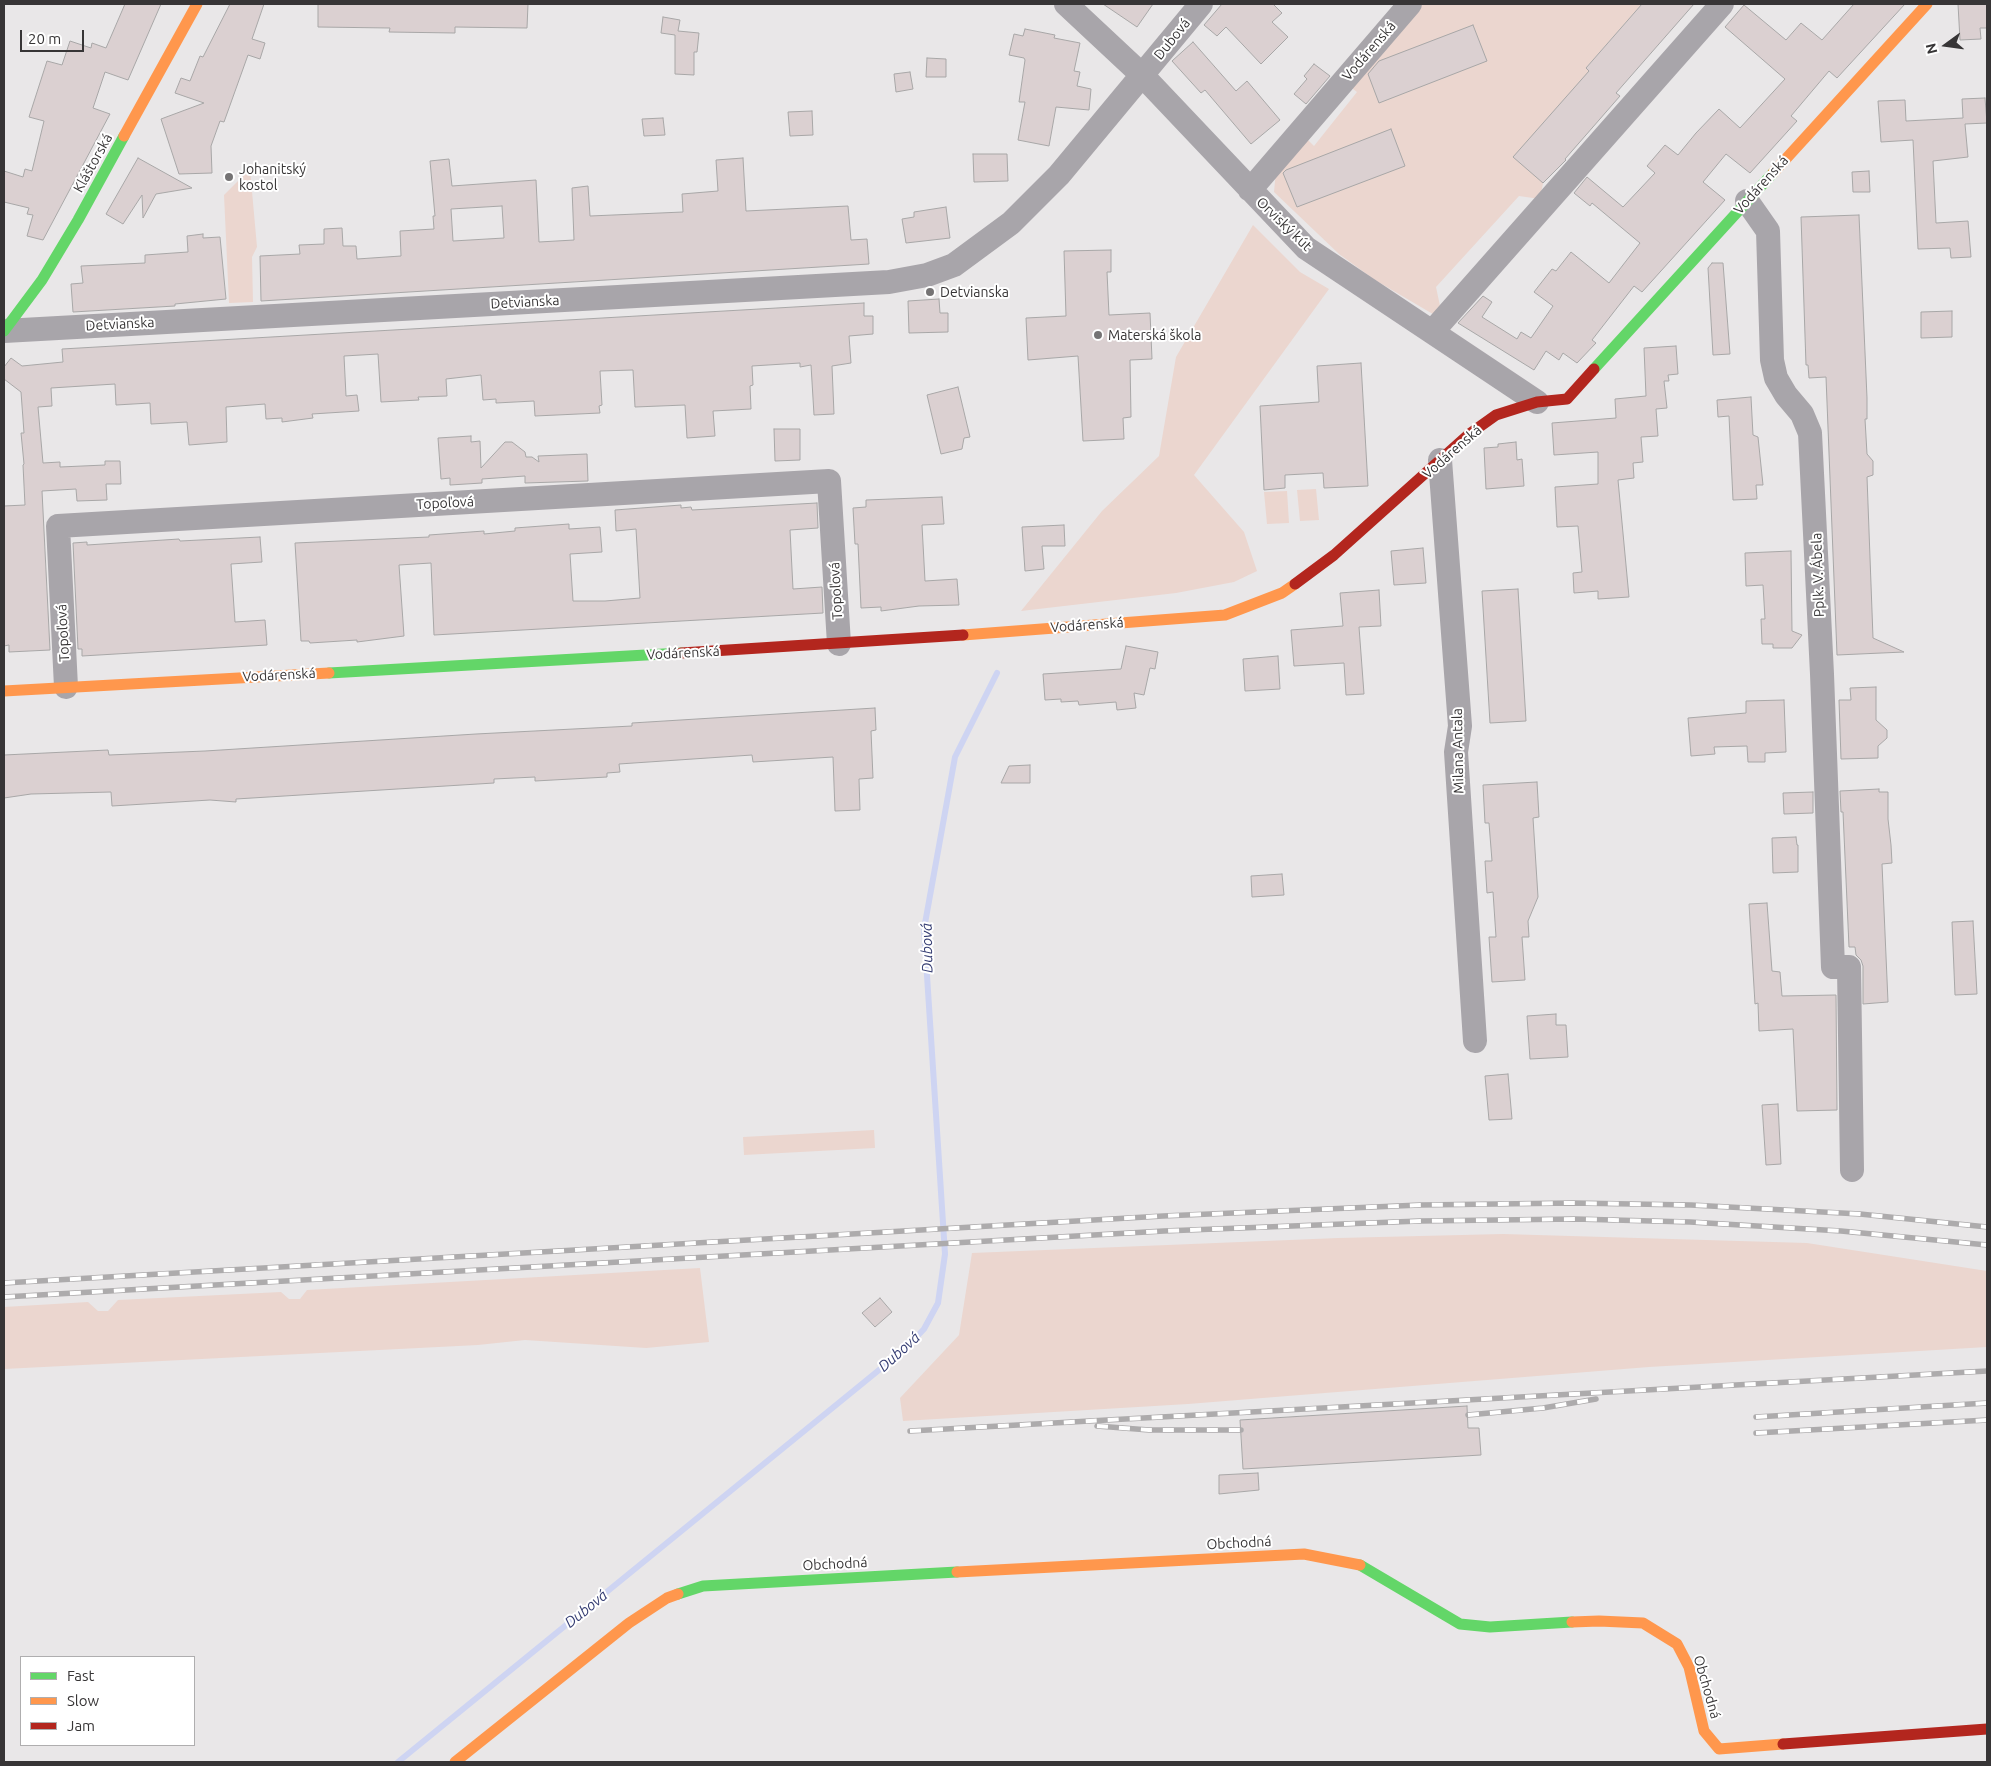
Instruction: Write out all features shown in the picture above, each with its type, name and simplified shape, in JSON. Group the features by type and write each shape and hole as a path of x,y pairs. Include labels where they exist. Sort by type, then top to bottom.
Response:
{"street":[{"name":"Kláštorská","path":"4,331 42,280 78,220 197,4"},
{"name":"Orviský kút","path":"1066,4 1142,75 1306,248 1537,402"},
{"name":"Dubová","path":"1142,75 1201,4"},
{"name":"Vodárenská","path":"1250,190 1410,4"},
{"path":"1433,331 1722,4"},
{"name":"Vodárenská","path":"4,692 839,644 1225,615 1282,593 1334,555 1468,435 1496,415 1537,402 1567,399 1927,4"},
{"name":"Detvianska","path":"4,331 890,282 927,275 954,265 1011,223 1059,175 1142,75"},
{"name":"Pplk. V. Ábela","path":"1746,201 1768,231 1772,360 1776,378 1786,395 1802,414 1810,433 1833,967 1849,966 1852,1170"},
{"name":"Milana Antala","path":"1440,460 1460,726 1456,752 1475,1041"},
{"name":"Topoľová","path":"66,687 58,526 829,481 839,644"},
{"name":"Obchodná","path":"455,1762 628,1623 667,1598 703,1586 1304,1554 1356,1563 1460,1624 1490,1627 1599,1621 1643,1623 1677,1644 1689,1667 1704,1731 1720,1749 1987,1729"}],"shaded area":[{"path":"1416,4 1642,4 1586,68 1589,71 1543,183 1540,199 1519,196 1436,287 1443,320 1375,280 1339,254 1274,192 1276,171 1304,136 1314,146 1357,92 1345,83"},
{"path":"250,169 257,247 252,257 253,302 229,303 224,195"},
{"path":"1253,225 1300,272 1329,289 1194,475 1244,532 1257,571 1234,582 1176,593 1021,611 1102,511 1159,456 1176,357"},
{"path":"1316,489 1319,520 1300,521 1297,490"},
{"path":"1287,491 1289,523 1267,524 1264,492"},
{"path":"874,1130 875,1148 744,1155 743,1137"},
{"path":"1503,1234 1807,1243 1987,1271 1987,1347 1649,1367 1188,1404 903,1421 900,1398 959,1335 972,1253 1338,1238"},
{"path":"700,1268 709,1342 646,1348 525,1340 478,1345 4,1369 4,1307 88,1302 98,1311 108,1311 118,1300 281,1292 289,1299 300,1299 307,1290"}],"building":[{"path":"125,4 161,4 128,80 105,72 93,108 110,114 43,240 27,236 33,215 27,214 29,208 4,202 4,171 23,177 25,169 32,171 44,121 29,117 47,61 62,65 70,41 91,48 92,43 106,48"},
{"path":"230,4 264,4 252,39 265,43 260,59 248,55 224,122 220,121 211,146 212,173 179,174 161,119 204,103 175,93 181,78 190,81 200,56 203,57"},
{"path":"318,4 528,4 527,28 455,27 455,33 389,32 390,28 318,27"},
{"path":"1103,4 1153,4 1137,27"},
{"path":"1222,4 1273,4 1282,13 1272,22 1288,37 1261,64 1226,27 1217,36 1204,25"},
{"path":"1642,4 1694,4 1616,93 1620,96 1566,160 1543,183 1513,157 1589,71 1586,68"},
{"path":"1854,4 1905,4 1837,78 1829,71 1791,116 1797,121 1750,173 1726,154 1703,182 1725,200 1642,292 1634,286 1592,340 1596,343 1577,363 1563,353 1559,360 1546,351 1534,370 1458,323 1483,296 1492,302 1482,317 1517,339 1521,332 1531,338 1553,306 1534,292 1552,269 1556,271 1571,252 1609,283 1640,243 1592,203 1590,206 1574,193 1587,177 1623,207 1655,173 1647,166 1665,145 1678,155 1719,109 1740,128 1785,79 1725,27 1744,5 1786,40 1801,23 1822,40"},
{"path":"1958,4 1987,4 1987,28 1980,28 1981,39 1960,40"},
{"path":"663,17 680,20 678,31 699,33 697,52 694,52 694,75 675,74 675,35 661,33"},
{"path":"1473,25 1487,61 1379,103 1368,74 1379,61"},
{"path":"1025,29 1055,35 1054,38 1080,43 1074,71 1080,72 1077,86 1091,89 1089,110 1056,107 1049,146 1018,140 1025,102 1019,102 1025,60 1024,58 1009,55 1014,34 1023,36"},
{"path":"1193,42 1236,91 1247,81 1280,120 1251,144 1205,90 1201,93 1172,61"},
{"path":"927,58 946,59 946,77 926,77"},
{"path":"1314,64 1330,76 1306,104 1294,94 1307,79 1304,76"},
{"path":"910,72 913,89 896,92 894,74"},
{"path":"1985,98 1987,123 1965,124 1968,157 1933,161 1936,223 1968,221 1971,257 1951,258 1950,248 1918,249 1913,140 1881,142 1878,101 1905,100 1906,121 1963,118 1962,99"},
{"path":"812,111 813,135 790,136 788,112"},
{"path":"663,118 665,135 644,136 642,119"},
{"path":"1391,129 1405,166 1297,207 1283,173 1286,170"},
{"path":"973,154 1007,154 1008,181 974,182"},
{"path":"138,158 192,188 156,194 143,218 142,195 123,224 106,214"},
{"path":"743,158 746,211 848,206 851,240 867,239 869,264 261,301 260,256 300,254 299,245 324,244 324,229 342,228 343,246 356,246 357,259 401,256 400,231 434,229 433,216 435,216 430,161 449,159 452,186 536,180 539,242 574,240 572,188 588,186 590,216 683,212 682,194 718,191 716,160","holes":["502,206 504,238 453,241 451,209"]},
{"path":"1869,171 1870,192 1853,192 1852,172"},
{"path":"946,207 950,238 906,243 902,219 914,217 914,212"},
{"path":"1859,215 1867,398 1867,419 1865,419 1867,454 1873,461 1873,475 1867,477 1873,638 1904,652 1837,655 1826,377 1809,378 1808,365 1806,365 1801,217"},
{"path":"203,234 203,238 220,237 226,299 175,304 175,306 73,312 71,284 83,283 81,266 145,263 145,255 188,252 187,236"},
{"path":"1111,250 1111,272 1107,272 1109,315 1150,313 1152,359 1130,360 1131,417 1123,418 1124,439 1083,441 1078,356 1028,360 1026,318 1066,316 1064,251"},
{"path":"1712,263 1723,263 1730,354 1713,355 1708,268"},
{"path":"939,299 940,313 948,313 948,332 909,333 908,301"},
{"path":"864,303 864,316 873,316 873,334 849,336 851,363 832,366 834,414 814,415 811,365 800,367 800,363 752,366 753,385 750,386 751,409 713,411 715,436 687,438 685,405 635,407 633,370 600,371 602,405 599,406 600,413 535,416 534,401 496,403 496,399 483,400 481,375 446,379 447,396 418,397 419,400 381,402 378,354 344,356 346,396 357,395 359,411 312,414 313,418 282,422 282,418 266,419 265,404 226,407 227,442 189,445 187,422 151,424 150,403 116,405 115,384 51,388 52,406 38,407 43,463 60,462 60,467 105,465 105,461 120,461 121,484 106,484 107,500 77,501 76,489 42,491 50,650 9,652 9,645 4,646 4,506 25,505 21,433 24,433 21,392 4,379 4,367 11,358 22,366 63,362 62,349"},
{"path":"1952,311 1952,337 1921,338 1921,312"},
{"path":"1676,346 1678,374 1668,375 1669,381 1664,381 1667,408 1656,409 1658,436 1641,437 1643,462 1633,463 1634,478 1618,480 1629,597 1598,599 1598,591 1574,593 1573,573 1582,572 1578,526 1557,527 1555,487 1598,484 1598,452 1554,455 1552,423 1616,418 1615,399 1646,396 1644,348"},
{"path":"1361,363 1368,486 1324,488 1323,473 1285,475 1285,488 1264,490 1260,406 1319,402 1317,366"},
{"path":"958,387 970,437 964,438 962,449 941,454 927,395"},
{"path":"1751,397 1753,435 1758,437 1763,485 1756,485 1757,499 1733,500 1729,416 1718,417 1717,400"},
{"path":"774,429 800,429 800,460 775,461"},
{"path":"471,436 471,442 480,441 481,468 505,442 512,442 525,452 526,457 532,457 539,462 538,456 587,454 588,481 525,483 525,476 482,479 482,483 450,485 450,478 441,479 438,438"},
{"path":"1516,442 1517,460 1522,459 1524,486 1486,489 1484,448 1498,447 1498,444"},
{"path":"942,497 944,524 922,525 925,581 957,579 959,605 919,606 881,611 881,607 861,608 858,544 855,544 853,508 866,507 866,500"},
{"path":"817,503 818,528 790,530 793,589 822,587 823,613 434,635 431,563 399,565 404,636 357,642 357,640 310,643 309,641 301,641 295,543 429,537 429,535 484,531 484,534 515,531 515,528 569,524 569,529 600,527 602,552 570,554 573,601 605,601 640,598 636,529 616,531 615,510 681,505 681,508 691,507 692,510"},
{"path":"1064,525 1065,546 1042,546 1044,569 1025,571 1022,527"},
{"path":"260,537 262,562 231,564 235,622 265,620 267,645 82,656 82,649 78,649 73,543 87,542 87,545 179,539 180,541"},
{"path":"1423,548 1426,583 1394,585 1391,551"},
{"path":"1791,551 1792,631 1802,635 1792,648 1773,648 1773,644 1762,644 1761,619 1765,619 1763,585 1746,586 1745,553"},
{"path":"1518,589 1526,721 1490,723 1482,591"},
{"path":"1379,590 1381,626 1359,627 1364,694 1346,695 1344,663 1294,666 1291,630 1343,626 1340,593"},
{"path":"1126,646 1158,652 1155,669 1150,668 1144,695 1134,693 1136,708 1117,710 1116,702 1079,705 1078,701 1061,702 1061,699 1045,700 1043,674 1121,669"},
{"path":"1278,656 1280,689 1245,691 1243,659"},
{"path":"1876,687 1876,720 1887,730 1887,738 1878,746 1878,758 1841,759 1839,700 1851,700 1850,688"},
{"path":"1784,700 1786,752 1765,753 1765,762 1748,762 1747,746 1714,747 1715,754 1691,756 1688,718 1746,713 1746,701"},
{"path":"875,708 876,730 871,731 873,778 859,779 860,810 835,811 833,757 753,762 752,755 619,764 620,772 607,773 607,777 535,781 535,777 494,779 494,783 236,799 236,802 210,800 112,806 111,792 31,794 4,798 4,755 108,750 109,755 205,751 632,726 632,723"},
{"path":"1030,765 1030,783 1001,783 1009,766"},
{"path":"1537,782 1539,817 1533,818 1538,897 1528,921 1529,937 1522,937 1525,980 1492,982 1489,937 1496,937 1493,892 1487,893 1485,861 1492,861 1489,823 1485,823 1483,785"},
{"path":"1879,789 1879,792 1888,792 1888,819 1892,863 1882,864 1888,1002 1863,1004 1863,966 1861,960 1856,955 1855,947 1849,947 1843,812 1841,812 1840,791"},
{"path":"1813,792 1813,813 1784,814 1783,793"},
{"path":"1796,837 1798,845 1798,872 1773,873 1772,838"},
{"path":"1282,874 1284,895 1252,897 1251,876"},
{"path":"1767,903 1772,971 1780,972 1782,996 1836,995 1837,1110 1797,1111 1793,1029 1759,1031 1758,1003 1755,1004 1749,904"},
{"path":"1973,921 1977,994 1955,995 1952,922"},
{"path":"1556,1014 1556,1025 1566,1025 1568,1057 1530,1059 1527,1016"},
{"path":"1508,1074 1512,1119 1489,1120 1485,1076"},
{"path":"1778,1104 1781,1164 1766,1165 1762,1105"},
{"path":"880,1298 892,1312 875,1327 862,1313"},
{"path":"1467,1406 1468,1428 1479,1428 1481,1455 1243,1469 1240,1420"},
{"path":"1258,1473 1259,1490 1219,1494 1219,1475"}],"waterway":[{"name":"Dubová","path":"398,1762 906,1348 924,1329 938,1303 945,1254 924,929 955,757 997,673"}],"railway":[{"path":"4,1283 1163,1216 1420,1205 1573,1203 1691,1205 1860,1214 1987,1227"},
{"path":"4,1297 1164,1231 1420,1221 1575,1219 1690,1222 1841,1231 1987,1245"},
{"path":"910,1431 1987,1371"},
{"path":"1468,1415 1543,1408 1596,1399"},
{"path":"1756,1417 1987,1403"},
{"path":"1756,1433 1987,1420"},
{"path":"1097,1426 1149,1430 1241,1430"}],"traffic: fast":[{"path":"4,331 42,280 78,220 124,136"},
{"path":"1594,369 1773,173"},
{"path":"329,673 681,653"},
{"path":"1360,1565 1460,1624 1490,1627 1572,1622"},
{"path":"678,1594 703,1586 957,1572"}],"traffic: slow":[{"path":"124,136 197,4"},
{"path":"1773,173 1927,4"},
{"path":"963,635 1225,615 1282,593 1295,584"},
{"path":"4,691 329,673"},
{"path":"957,1572 1304,1554 1360,1565"},
{"path":"455,1762 629,1623 667,1598 678,1594"},
{"path":"1572,1622 1643,1623 1677,1644 1689,1667 1704,1731 1719,1749 1783,1744"}],"traffic: jam":[{"path":"1295,584 1334,555 1468,435 1496,415 1537,402 1567,399 1594,369"},
{"path":"681,653 963,635"},
{"path":"1783,1744 1987,1729"}],"place":[{"name":"Johanitský kostol","path":"229,177"},
{"name":"Detvianska","path":"930,292"},
{"name":"Materská škola","path":"1098,335"}]}
